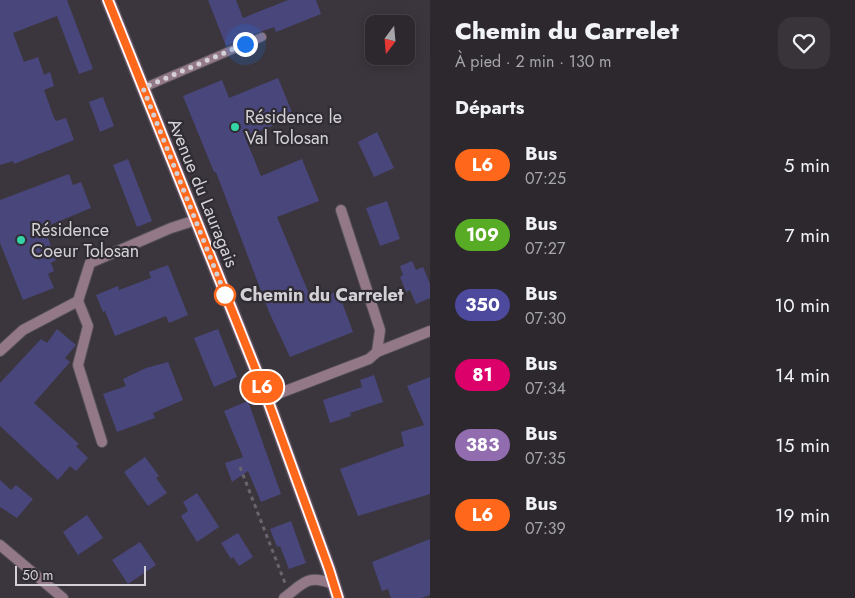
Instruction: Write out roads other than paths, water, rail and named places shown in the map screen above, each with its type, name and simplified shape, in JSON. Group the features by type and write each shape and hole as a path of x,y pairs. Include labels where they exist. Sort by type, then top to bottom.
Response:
{"main road":[{"name":"Avenue du Lauragais","path":"108,0 267,398 338,598"}],"street":[{"path":"341,210 380,330 376,352"},
{"path":"102,442 78,364 88,326 78,301 90,263 171,228 196,220"},
{"path":"0,351 23,330 78,301"},
{"path":"267,398 369,359 376,352 430,331"},
{"path":"0,545 63,598"},
{"path":"287,596 298,586 313,579 321,579 333,584"}],"lane":[{"path":"143,88 262,37"}],"place":[{"name":"Résidence le Val Tolosan","path":"235,127"},
{"name":"Résidence Coeur Tolosan","path":"21,240"},
{"name":"Chemin du Carrelet","path":"225,295"}]}
